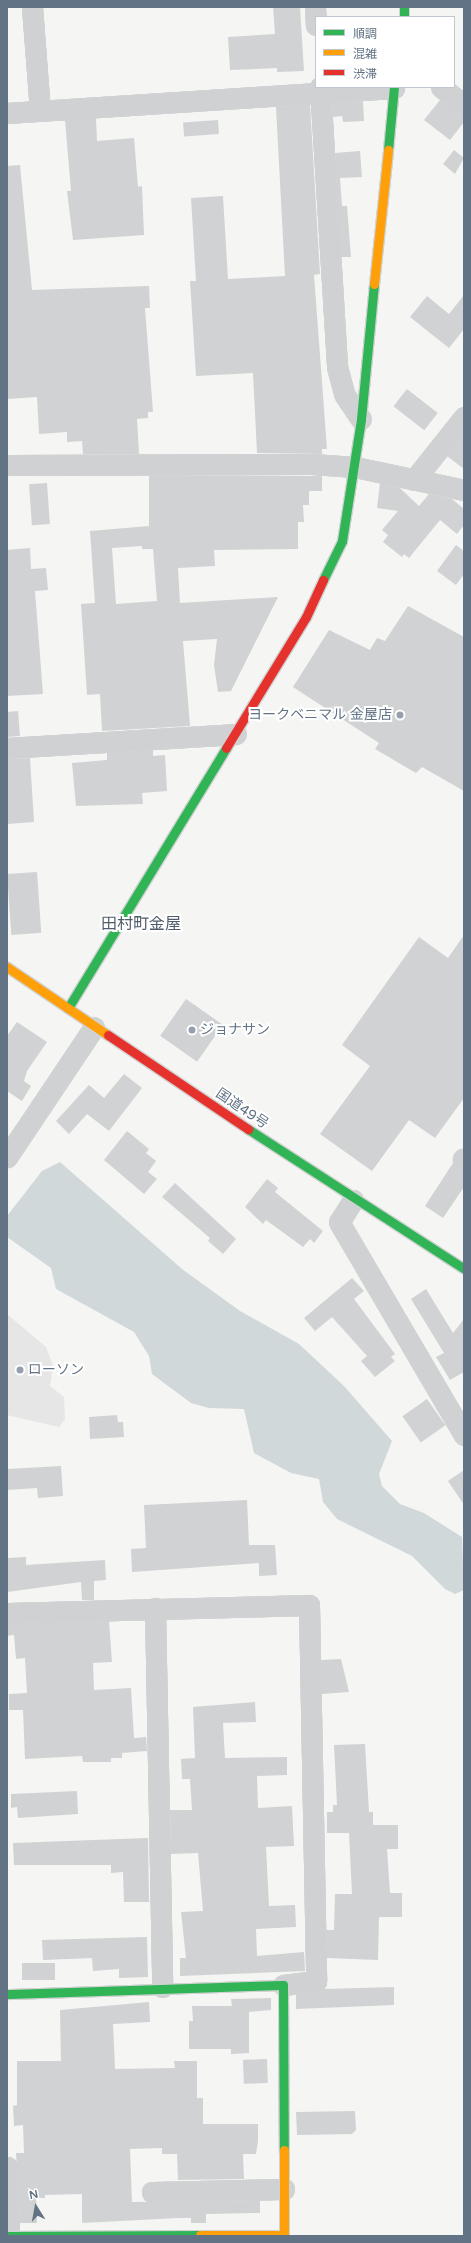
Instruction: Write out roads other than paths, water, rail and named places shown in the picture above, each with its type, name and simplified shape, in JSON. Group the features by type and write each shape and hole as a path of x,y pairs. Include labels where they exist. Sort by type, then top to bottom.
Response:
{"main road":[{"path":"68,1008 236,734 335,560 347,522 356,467 394,88"},
{"name":"国道49号","path":"7,967 94,1027 354,1200 464,1269"},
{"path":"7,1994 162,1987 283,1985 284,2190 288,2236 8,2236"}],"street":[{"path":"32,7 40,111"},
{"path":"7,113 321,89 394,88"},
{"path":"442,88 464,105"},
{"path":"321,89 338,367 344,394 361,419"},
{"path":"414,480 464,417"},
{"path":"7,466 312,464 356,467 464,490"},
{"path":"7,748 236,734"},
{"path":"7,1157 94,1027"},
{"path":"354,1200 339,1222 461,1421"},
{"path":"7,1613 309,1605 316,1980 283,1985"},
{"path":"155,1608 162,1987"},
{"path":"7,2167 8,2236"},
{"path":"152,2192 284,2190"}],"place":[{"name":"ヨークベニマル 金屋店","path":"400,715"},
{"name":"ジョナサン","path":"192,1030"},
{"name":"ローソン","path":"20,1370"}],"district":[{"name":"田村町金屋","path":"141,924"}]}
